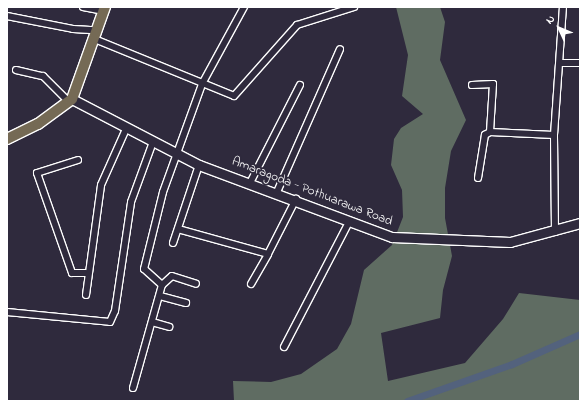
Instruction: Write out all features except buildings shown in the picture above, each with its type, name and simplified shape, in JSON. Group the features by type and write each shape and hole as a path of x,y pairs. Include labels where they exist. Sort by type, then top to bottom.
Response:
{"main road":[{"path":"7,138 38,124 71,101 104,9"}],"street":[{"path":"83,7 104,9"},
{"path":"162,285 144,269 175,153 202,84 244,7"},
{"path":"7,16 94,34 202,84 234,96 297,25 354,7"},
{"path":"554,232 554,135 563,7"},
{"path":"277,192 340,49"},
{"path":"560,63 580,63"},
{"path":"16,70 44,76 71,101"},
{"path":"472,85 493,84 490,132"},
{"path":"250,183 300,85"},
{"name":"Amaragoda - Pothuarawa Road","path":"71,101 199,164 296,199 349,222 392,237 413,240 510,242 554,232 580,223"},
{"path":"86,295 86,273 92,261 101,185 126,128"},
{"path":"478,178 485,135 490,132 554,135"},
{"path":"7,312 110,322 115,310 131,202 153,142"},
{"path":"78,160 37,173 72,273 86,273"},
{"path":"173,244 199,164"},
{"path":"251,284 296,199"},
{"path":"284,347 312,300 349,222"},
{"path":"178,229 268,254"},
{"path":"133,388 162,285 172,276 196,284"},
{"path":"160,296 186,303"},
{"path":"152,322 169,327"}],"green space":[{"path":"396,7 440,7 445,22 440,60 466,120 451,151 445,188 445,218 452,256 443,290 440,318 381,333 388,381 465,363 503,319 519,293 580,300 580,401 234,401 233,381 271,382 301,374 337,349 351,324 364,270 392,245 403,217 402,190 391,165 394,139 401,128 423,114 402,96 408,55"}],"waterway":[{"path":"407,401 512,364 580,334"}]}
